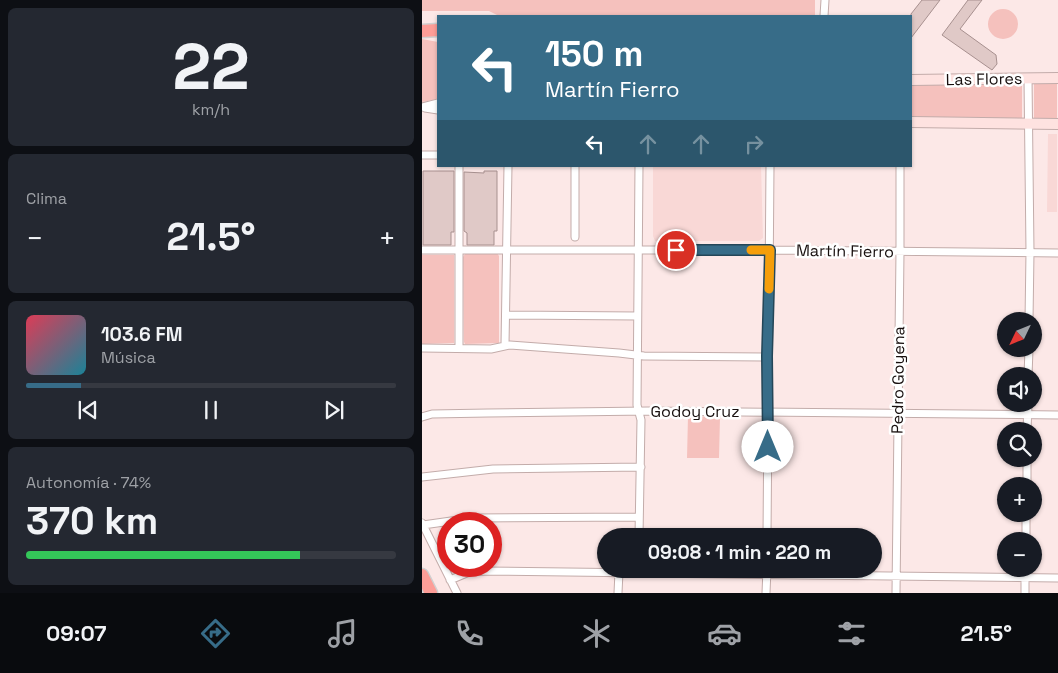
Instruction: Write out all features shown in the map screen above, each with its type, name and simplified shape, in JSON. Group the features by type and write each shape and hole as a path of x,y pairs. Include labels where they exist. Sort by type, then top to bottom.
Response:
{"highway":[{"path":"422,31 437,31"},
{"path":"422,575 431,593"}],"street":[{"path":"824,15 825,0"},
{"path":"1028,78 1029,312"},
{"name":"Las Flores","path":"912,80 1058,78"},
{"path":"422,107 437,104"},
{"path":"422,107 437,110"},
{"path":"912,122 1058,124"},
{"path":"422,155 437,155"},
{"path":"459,167 459,348"},
{"path":"505,345 508,167"},
{"path":"575,167 575,237"},
{"path":"639,167 637,316 638,411 641,420 639,528"},
{"path":"767,528 770,167"},
{"name":"Pedro Goyena","path":"896,593 900,167"},
{"name":"Martín Fierro","path":"422,250 770,250 1058,253"},
{"path":"506,315 637,316"},
{"path":"422,348 491,349 505,345 637,355 767,356"},
{"name":"Godoy Cruz","path":"422,417 432,414 638,411 1058,416"},
{"path":"1028,415 1028,422"},
{"path":"422,477 493,469 641,467"},
{"path":"457,593 422,524 472,518 639,517"},
{"path":"450,580 469,572 482,570 597,572"},
{"path":"882,576 1058,578"},
{"path":"618,593 619,578"},
{"path":"766,593 767,578"},
{"path":"1025,578 1025,593"}],"shaded area":[{"path":"422,0 815,0 815,15 497,15 489,11 422,11"},
{"path":"1003,9 1014,13 1018,24 1014,35 1003,39 992,35 988,24 992,13"},
{"path":"422,39 437,42 437,99 422,102"},
{"path":"1022,82 1022,118 912,119 912,83"},
{"path":"1034,83 1057,83 1057,120 1034,120"},
{"path":"1048,134 1057,134 1057,212 1047,212"},
{"path":"653,167 761,167 763,238 759,241 655,241 653,236"},
{"path":"497,253 499,256 499,343 465,344 463,257 465,254"},
{"path":"422,255 454,255 454,343 422,344"},
{"path":"688,416 720,417 719,458 687,458"}],"building":[{"path":"922,0 940,0 912,37 911,14"},
{"path":"968,0 982,0 960,29 996,55 997,64 992,70 942,35"},
{"path":"423,171 454,171 454,232 451,232 451,245 423,245"},
{"path":"484,171 497,171 497,231 494,231 494,245 467,245 467,233 464,231 464,172 484,173"}],"slow traffic":[{"path":"751,250 770,250 769,289"}],"route":[{"path":"676,250 770,250 767,356 768,447"}]}
